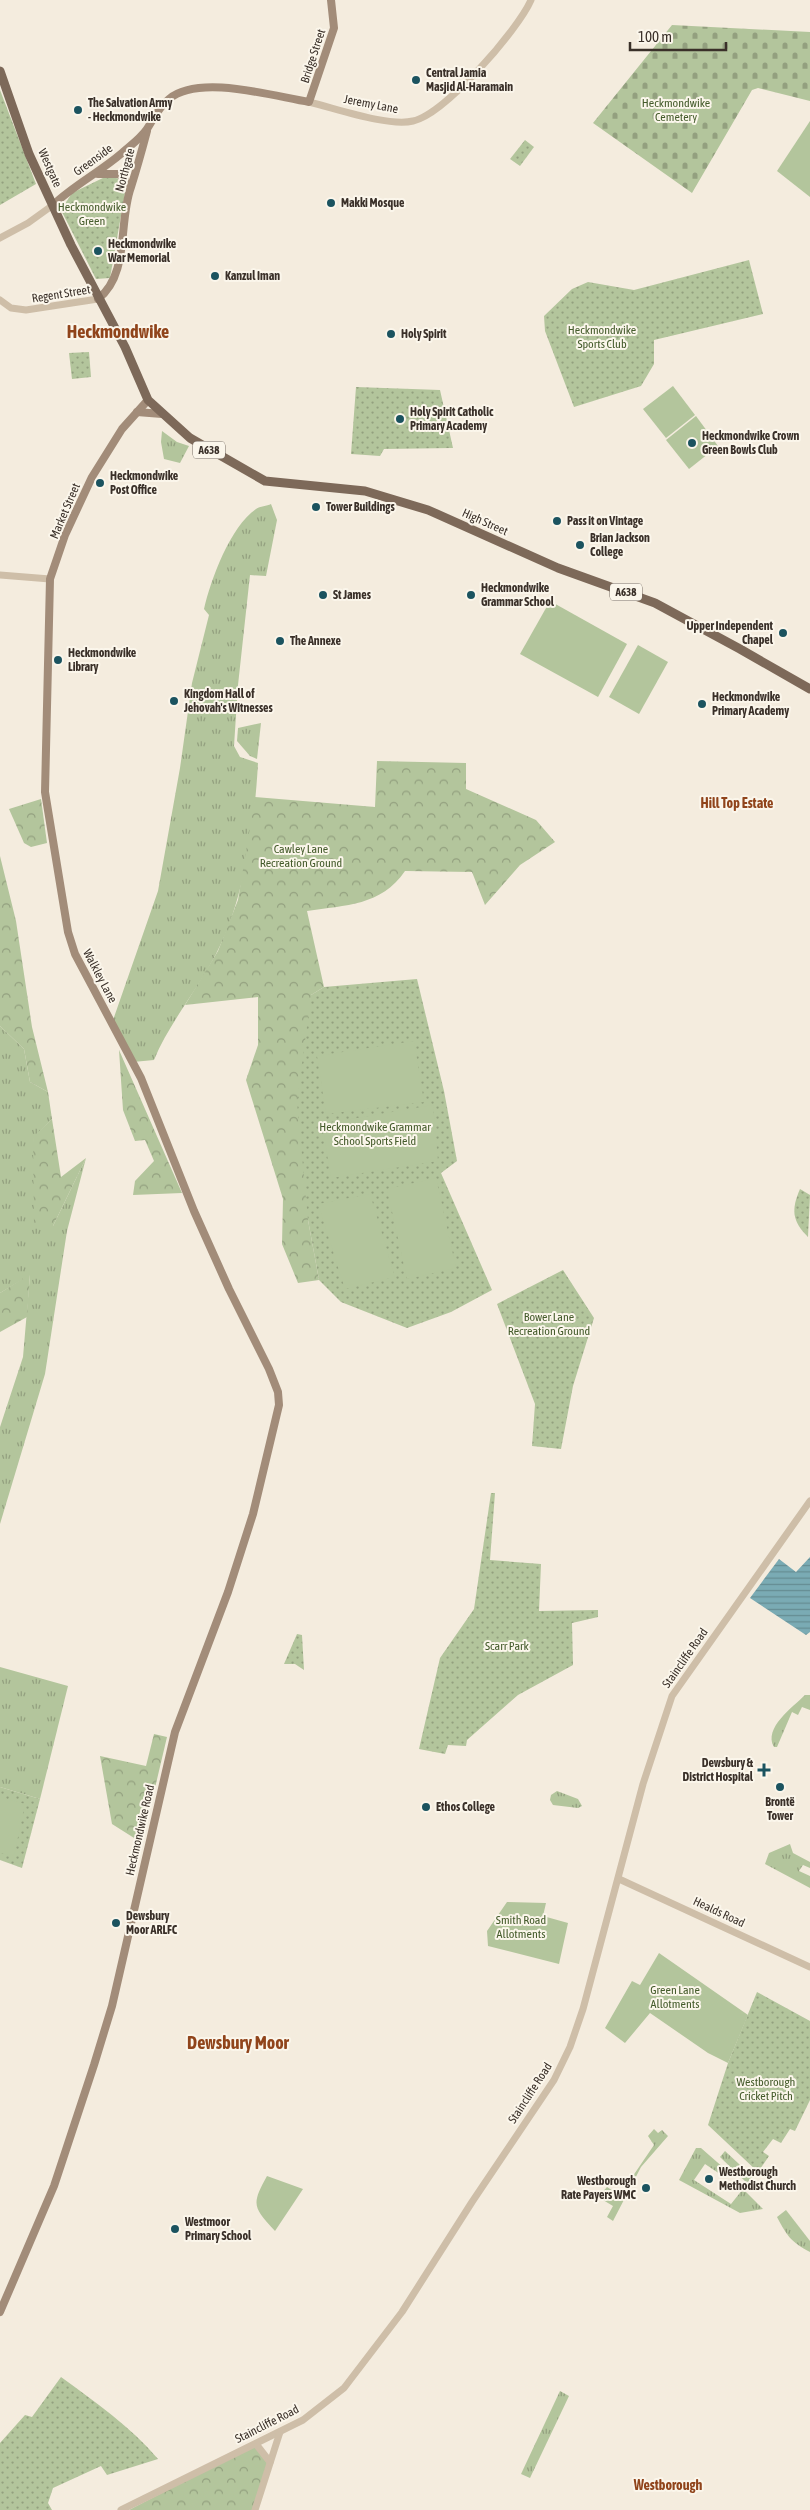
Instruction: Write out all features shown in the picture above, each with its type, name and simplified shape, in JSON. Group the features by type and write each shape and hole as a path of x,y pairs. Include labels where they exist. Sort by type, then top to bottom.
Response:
{"main road":[{"name":"Bridge Street","path":"309,102 332,33 334,15 331,0"},
{"name":"Westgate","path":"0,71 29,154 98,299"},
{"name":"Jeremy Lane","path":"186,90 214,86 309,102"},
{"name":"Greenside","path":"53,205 69,190 96,174 147,129 156,110 170,98 186,90"},
{"name":"Northgate","path":"98,299 108,292 118,269 130,187 147,129"},
{"path":"96,174 120,174 130,187"},
{"name":"A638","path":"98,299 126,347 148,400"},
{"name":"Market Street","path":"50,580 65,536 105,453 122,428 148,400"},
{"name":"High Street","path":"148,400 198,443 265,481 365,490 428,510 558,568 655,603 810,690"},
{"path":"137,412 162,414"},
{"name":"Walkley Lane","path":"50,580 45,792 68,932 75,954 132,1060 194,1210 229,1289 260,1352"},
{"name":"Heckmondwike Road","path":"0,2312 54,2186 94,2065 112,2006 175,1732 228,1592 253,1514 279,1405 278,1392 260,1352"}],"street":[{"name":"Jeremy Lane","path":"309,102 353,113 405,122 414,121 428,114 482,67 525,14 531,0"},
{"path":"0,238 28,223 53,205"},
{"name":"Regent Street","path":"0,300 11,308 26,310 98,299"},
{"path":"0,575 50,580"},
{"name":"Staincliffe Road","path":"120,2510 303,2420 344,2388 402,2312 472,2202 554,2080 577,2030 643,1784 672,1696 810,1501"},
{"name":"Healds Road","path":"619,1879 810,1967"},
{"path":"255,2510 280,2432"},
{"path":"256,2444 270,2462"}],"green space":[{"name":"Heckmondwike Cemetery","path":"672,25 810,32 810,101 758,88 752,90 692,193 593,123"},
{"path":"0,90 36,184 0,205"},
{"path":"810,121 810,197 777,171"},
{"path":"525,140 534,147 520,166 510,159"},
{"name":"Heckmondwike Green","path":"107,176 120,179 125,187 125,193 110,278 96,279 61,210 72,193"},
{"name":"Heckmondwike Sports Club","path":"749,260 763,314 654,340 654,364 641,386 574,407 545,331 544,316 572,289 588,282 634,290"},
{"path":"89,352 91,377 72,379 69,353"},
{"name":"Heckmondwike Crown Green Bowls Club","path":"673,386 695,415 666,438 643,409"},
{"name":"Holy Spirit Catholic Primary Academy","path":"356,387 440,390 453,448 384,449 380,456 351,454"},
{"name":"Heckmondwike Crown Green Bowls Club","path":"696,416 718,446 689,469 666,440"},
{"path":"162,431 177,442 189,446 180,463 164,459 161,442"},
{"path":"271,504 277,520 266,576 250,575 238,685 234,746 240,757 258,763 251,835 241,885 226,932 217,952 160,1046 154,1060 133,1062 112,1023 158,891 180,768 192,683 209,615 204,609 211,583 223,554 238,528 256,509"},
{"path":"550,601 627,644 598,697 520,654"},
{"path":"638,645 668,662 639,714 609,697"},
{"path":"261,723 257,759 250,756 237,741 238,728"},
{"name":"Cawley Lane Recreation Ground","path":"377,761 466,763 466,789 536,820 555,842 520,865 485,905 472,872 405,871 385,891 362,902 307,911 324,987 311,995 308,1220 319,1280 298,1283 282,1244 283,1199 246,1080 258,1045 258,997 185,1005 218,951 238,900 255,797 375,807"},
{"path":"41,799 47,843 31,847 24,843 9,809"},
{"path":"0,856 16,921 32,1027 48,1092 30,1082 24,1049 0,1026"},
{"name":"Heckmondwike Grammar School Sports Field","path":"417,979 444,1091 457,1161 441,1173 492,1290 451,1312 407,1328 341,1302 319,1280 308,1220 297,1103 311,995 324,987"},
{"path":"0,1026 24,1049 30,1082 48,1092 52,1119 33,1138 53,1226 86,1158 67,1231 45,1374 0,1524 0,1427 23,1357 30,1275 0,1293"},
{"path":"414,1041 424,1102 326,1114 317,1056"},
{"path":"119,1050 182,1193 133,1195 135,1181 154,1161 145,1140 135,1141 123,1110"},
{"path":"433,1105 438,1161 331,1178 322,1124"},
{"path":"52,1119 61,1177 86,1158 53,1226 34,1227 33,1137"},
{"path":"436,1178 456,1268 407,1279 387,1189"},
{"path":"800,1189 810,1195 808,1237 796,1220 794,1209"},
{"path":"370,1194 395,1277 345,1289 318,1204"},
{"name":"Bower Lane Recreation Ground","path":"563,1270 594,1318 573,1386 561,1449 532,1446 535,1404 497,1304"},
{"path":"30,1274 27,1317 0,1332 0,1293"},
{"name":"Scarr Park","path":"491,1493 495,1493 490,1560 541,1564 539,1611 598,1610 598,1617 572,1623 573,1665 518,1695 467,1740 466,1746 448,1745 445,1754 419,1749 440,1658 474,1609"},
{"path":"297,1634 302,1635 304,1670 295,1664 284,1664"},
{"path":"0,1667 68,1686 40,1799 0,1787"},
{"path":"805,1695 810,1695 810,1710 802,1707 798,1715 792,1712 777,1747 774,1747 772,1740 776,1725"},
{"path":"154,1734 167,1737 142,1843 112,1824 100,1756 146,1766"},
{"path":"0,1787 40,1799 22,1868 0,1860"},
{"path":"557,1791 578,1799 582,1806 578,1808 553,1805 550,1800 551,1795"},
{"path":"0,1797 25,1804 14,1856 0,1853"},
{"path":"790,1844 793,1853 810,1862 810,1868 803,1865 799,1871 810,1876 810,1888 765,1864 769,1853"},
{"name":"Smith Road Allotments","path":"507,1902 546,1903 543,1916 568,1923 559,1964 488,1946 487,1931"},
{"name":"Green Lane Allotments","path":"659,1953 748,2015 728,2063 708,2053 650,2013 625,2043 605,2028 632,1981 640,1985"},
{"name":"Westborough Cricket Pitch","path":"757,1992 810,2021 810,2100 795,2131 790,2129 781,2143 773,2139 763,2152 769,2156 758,2172 708,2125 728,2063"},
{"path":"654,2129 658,2133 662,2130 668,2136 641,2167 613,2221 607,2217 613,2206 598,2197 607,2187 618,2194 622,2192 654,2145 648,2136"},
{"path":"696,2148 701,2148 725,2169 720,2174 705,2164 694,2180 731,2204 743,2189 763,2209 740,2213 679,2180"},
{"path":"725,2151 753,2177 748,2184 720,2157"},
{"path":"267,2176 303,2189 275,2231 262,2216 257,2205 258,2193"},
{"path":"786,2210 810,2241 810,2252 794,2242 777,2217"},
{"path":"61,2377 124,2425 158,2459 107,2475 101,2466 53,2488 48,2503 52,2510 0,2510 0,2443 25,2415 32,2417"},
{"path":"560,2391 569,2396 530,2478 521,2474"},
{"path":"256,2444 270,2462 255,2510 129,2510"}],"water":[{"path":"810,1557 810,1632 806,1635 750,1598 779,1559 796,1572"}],"place":[{"name":"Central Jamia Masjid Al-Haramain","path":"416,80"},
{"name":"The Salvation Army - Heckmondwike","path":"78,110"},
{"name":"Makki Mosque","path":"331,203"},
{"name":"Heckmondwike War Memorial","path":"98,251"},
{"name":"Kanzul Iman","path":"215,276"},
{"name":"Holy Spirit","path":"391,334"},
{"name":"Holy Spirit Catholic Primary Academy","path":"400,419"},
{"name":"Heckmondwike Crown Green Bowls Club","path":"692,443"},
{"name":"Heckmondwike Post Office","path":"100,483"},
{"name":"Tower Buildings","path":"316,507"},
{"name":"Pass it on Vintage","path":"557,521"},
{"name":"Brian Jackson College","path":"580,545"},
{"name":"St James","path":"323,595"},
{"name":"Heckmondwike Grammar School","path":"471,595"},
{"name":"Upper Independent Chapel","path":"783,633"},
{"name":"The Annexe","path":"280,641"},
{"name":"Heckmondwike Library","path":"58,660"},
{"name":"Kingdom Hall of Jehovah's Witnesses","path":"174,701"},
{"name":"Heckmondwike Primary Academy","path":"702,704"},
{"name":"Dewsbury & District Hospital","path":"764,1770"},
{"name":"Brontë Tower","path":"780,1787"},
{"name":"Ethos College","path":"426,1807"},
{"name":"Dewsbury Moor ARLFC","path":"116,1923"},
{"name":"Westborough Methodist Church","path":"709,2179"},
{"name":"Westborough Rate Payers WMC","path":"646,2188"},
{"name":"Westmoor Primary School","path":"175,2229"}],"district":[{"name":"Heckmondwike","path":"118,331"},
{"name":"Hill Top Estate","path":"737,803"},
{"name":"Dewsbury Moor","path":"238,2042"},
{"name":"Westborough","path":"668,2485"}]}
